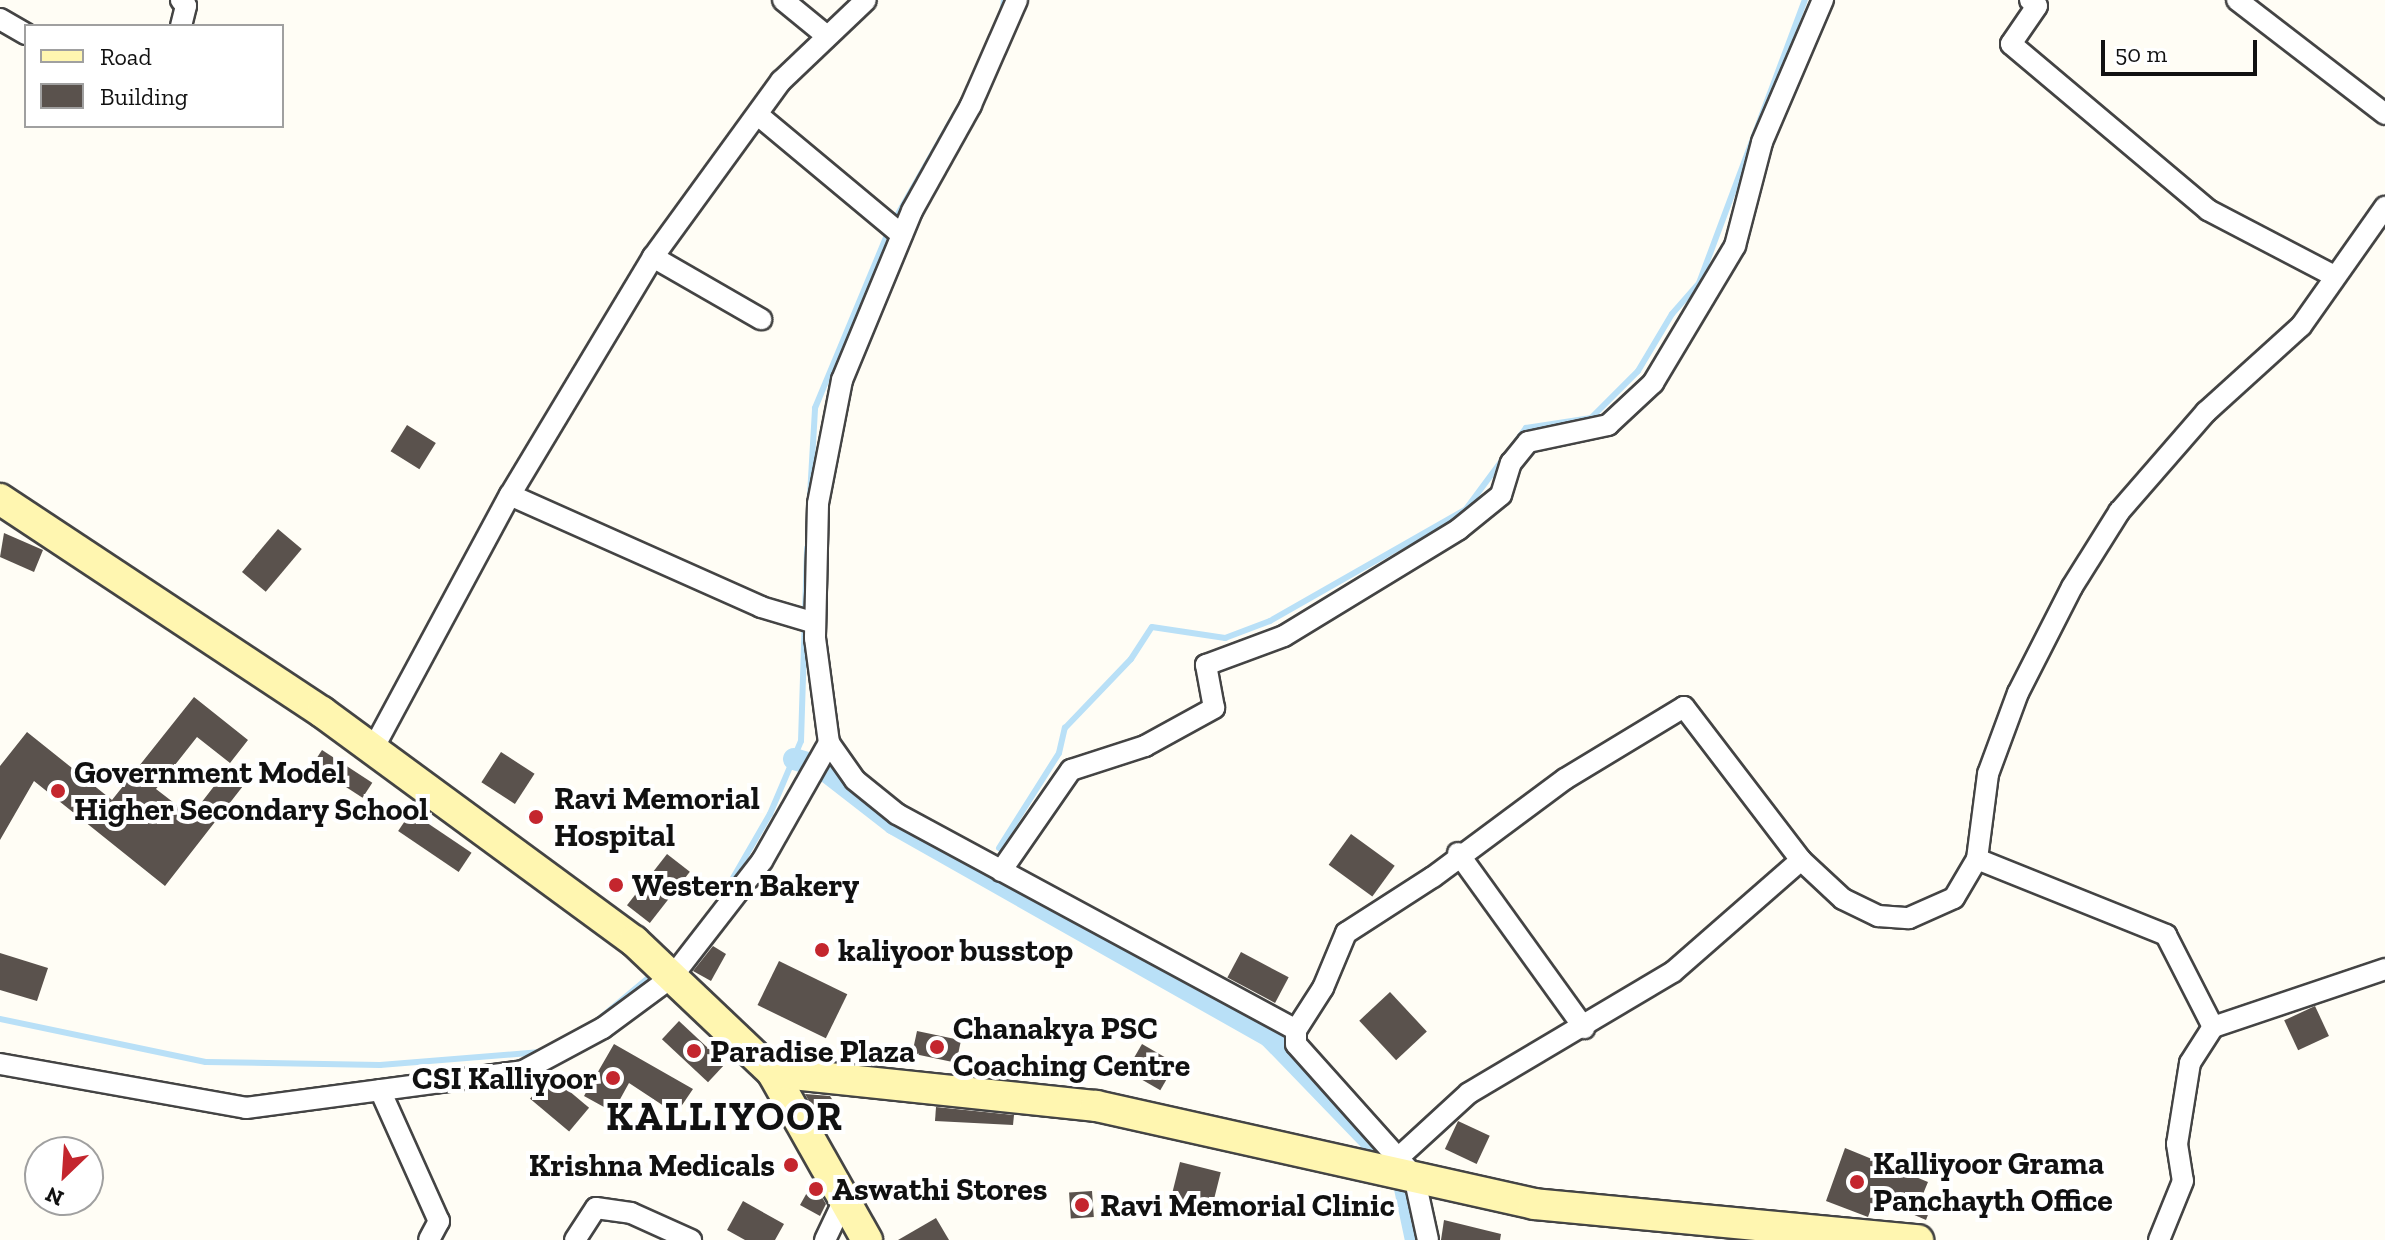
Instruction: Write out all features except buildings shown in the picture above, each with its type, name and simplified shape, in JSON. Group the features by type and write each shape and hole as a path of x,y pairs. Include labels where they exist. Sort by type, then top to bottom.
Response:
{"main road":[{"path":"0,499 373,749 634,941 772,1072 867,1240"},
{"path":"772,1072 1096,1106 1406,1167 1534,1204 1918,1240"}],"street":[{"path":"181,0 186,6 182,24"},
{"path":"783,0 827,36"},
{"path":"373,749 510,495 653,257 781,81 866,0"},
{"path":"1017,0 977,91 901,235 842,380 818,504 814,623 829,743 855,780 897,814 1296,1030"},
{"path":"1001,871 1071,770 1145,746 1214,708 1206,665 1284,636 1459,529 1501,495 1511,463 1528,442 1608,425 1653,383 1735,246 1762,142 1823,0"},
{"path":"2030,0 2037,6 2011,44 2208,210 2334,276"},
{"path":"2237,0 2385,114"},
{"path":"0,19 24,33"},
{"path":"758,115 901,235"},
{"path":"1428,1240 1406,1167 1296,1044 1296,1030 1323,988 1346,933 1433,877 1458,853 1565,779 1684,707 1801,860 1843,899 1878,916 1909,918 1954,898 1977,859 1988,774 2018,693 2072,587 2119,512 2206,412 2301,326 2385,207"},
{"path":"653,257 761,319"},
{"path":"510,495 814,623"},
{"path":"0,1064 246,1108 523,1071 603,1028 672,977 762,861 829,743"},
{"path":"1458,853 1584,1028"},
{"path":"1977,859 2166,935 2213,1027"},
{"path":"1406,1167 1469,1093 1584,1028 1673,972 1801,860"},
{"path":"2159,1240 2183,1181 2177,1144 2190,1063 2213,1027 2385,969"},
{"path":"380,1090 439,1221 429,1240"},
{"path":"825,1240 844,1200"},
{"path":"575,1240 596,1208 631,1213 691,1240"}],"waterway":[{"path":"1002,13 1004,0"},
{"path":"999,848 1059,753 1065,728 1131,659 1152,627 1225,638 1270,621 1466,509 1526,428 1591,418 1638,371 1672,314 1699,283 1805,0"},
{"path":"810,496 815,408 890,228 958,109"},
{"path":"722,897 770,814 801,741 807,548"},
{"path":"794,759 807,763"},
{"path":"826,771 894,824 1270,1037 1387,1158"},
{"path":"599,1019 647,979"},
{"path":"0,1019 206,1062 380,1065 543,1052"},
{"path":"1403,1179 1416,1240"}],"place":[{"name":"Government Model Higher Secondary School","path":"58,791"},
{"name":"Ravi Memorial Hospital","path":"536,817"},
{"name":"Western Bakery","path":"616,885"},
{"name":"kaliyoor busstop","path":"822,950"},
{"name":"Chanakya PSC Coaching Centre","path":"937,1047"},
{"name":"Paradise Plaza","path":"694,1051"},
{"name":"CSI Kalliyoor","path":"613,1078"},
{"name":"Krishna Medicals","path":"791,1165"},
{"name":"Kalliyoor Grama Panchayth Office","path":"1857,1182"},
{"name":"Aswathi Stores","path":"816,1189"},
{"name":"Ravi Memorial Clinic","path":"1082,1205"}],"district":[{"name":"KALLIYOOR","path":"725,1116"}]}
